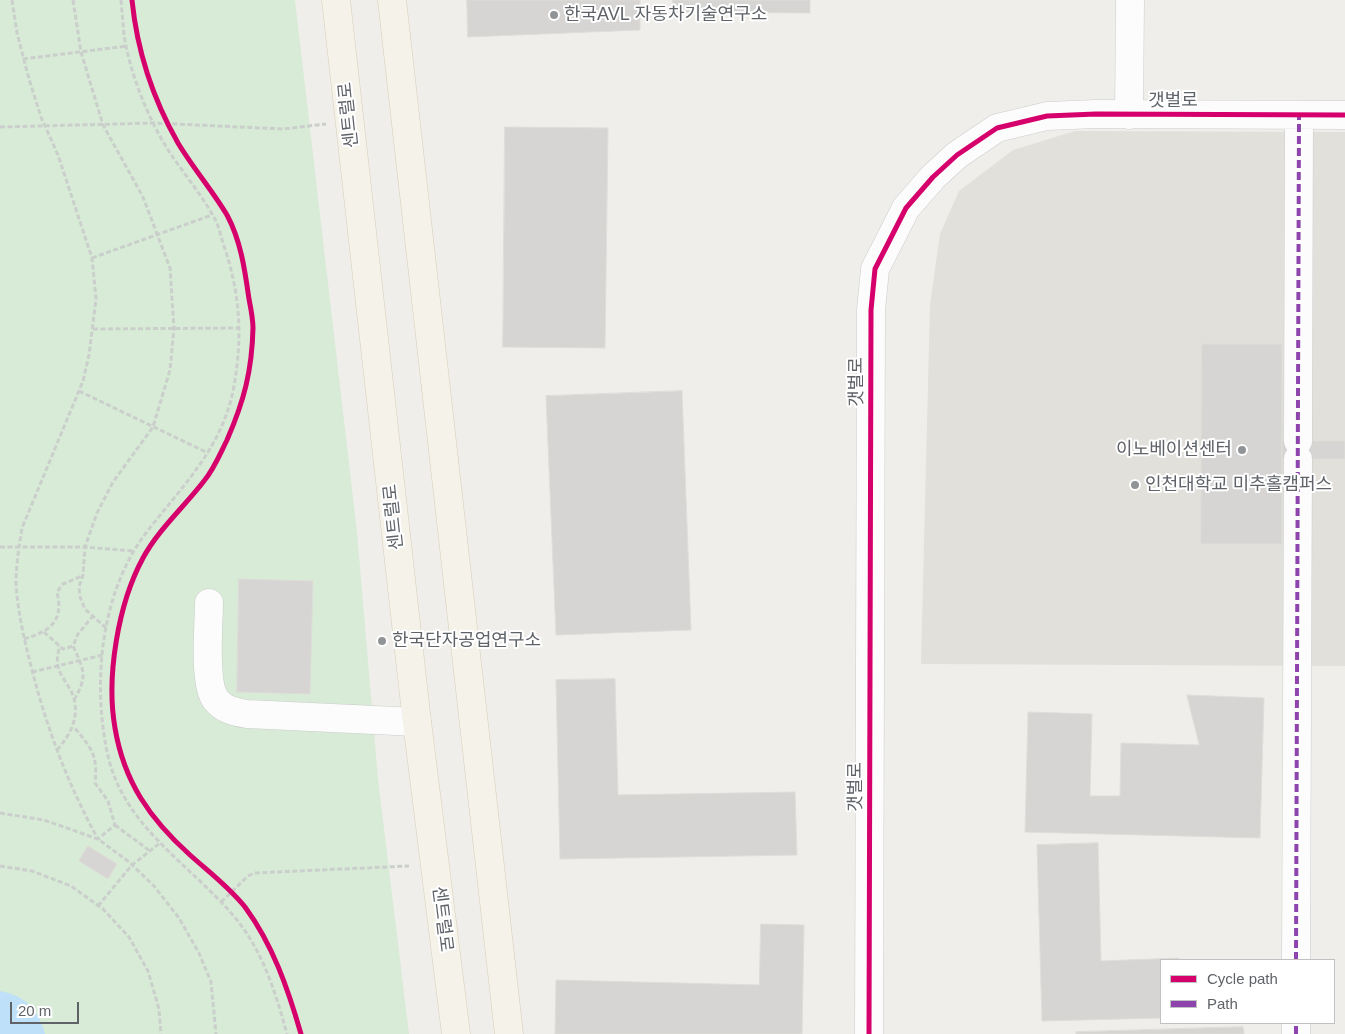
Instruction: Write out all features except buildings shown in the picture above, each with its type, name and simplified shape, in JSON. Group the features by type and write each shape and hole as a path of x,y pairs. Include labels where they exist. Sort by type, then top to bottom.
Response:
{"main road":[{"name":"센트럴로","path":"336,0 418,722 456,1034"},
{"path":"392,0 509,1034"}],"street":[{"path":"1129,115 1130,0"},
{"name":"갯벌로","path":"869,1034 871,310 875,269 906,208 933,177 957,155 997,128 1047,116 1345,116"},
{"path":"1296,959 1299,116"},
{"path":"209,603 208,684 216,700 230,711 247,714 418,722"}],"path":[{"path":"12,0 23,59 46,127 58,155 92,258 96,299 89,356 79,391 22,528 17,553 16,583 21,627 37,693 76,796 98,839"},
{"path":"73,0 81,52 103,125 143,197 170,268 174,328 170,370 153,427 113,482 97,514 86,547 80,597 85,609 106,628"},
{"path":"122,0 124,35 134,75 154,123 168,150 216,221 230,262 240,328 231,403 224,424 200,466 133,551 119,580 106,628 100,693 102,726 109,760 118,784 135,814 160,843 210,889 234,916 257,950 277,996 287,1034"},
{"path":"23,59 127,46"},
{"path":"166,121 172,131"},
{"path":"0,127 103,125 166,121 283,129 329,124"},
{"path":"92,258 212,215"},
{"path":"93,329 240,328"},
{"path":"79,391 208,453"},
{"path":"0,547 86,547 133,551"},
{"path":"24,639 49,629 59,615 60,603 57,592 63,584 83,576"},
{"path":"44,632 63,650 73,646 78,634 92,617"},
{"path":"57,750 74,727 74,700 72,692 62,678 58,666 59,646"},
{"path":"73,646 84,677 82,686 74,700"},
{"path":"32,672 103,655"},
{"path":"74,727 94,752 95,783 108,801 114,825 150,851"},
{"path":"0,813 44,820 98,839 132,865 154,886 179,918 199,953 211,982 216,1034"},
{"path":"98,839 114,825"},
{"path":"98,906 132,865 160,843"},
{"path":"0,866 32,871 71,886 98,906 129,937 148,971 159,1009 161,1034"},
{"path":"221,902 248,876 261,872 412,866"},
{"path":"225,885 238,900"}],"shaded area":[{"name":"인천대학교 미추홀캠퍼스","path":"1075,131 1345,132 1345,666 921,664 930,305 940,234 959,191 1013,150"}],"green space":[{"path":"0,0 295,0 357,532 378,779 409,1034 0,1034"}],"water":[{"path":"0,991 16,996 29,1005 39,1018 45,1034 0,1034"}],"marked path":[{"path":"1296,959 1299,115"},
{"path":"1296,1024 1296,1034"}],"cycle path":[{"path":"132,0 142,56 161,109 178,143 227,215 236,235 244,267 253,328 251,358 246,386 238,412 217,461 208,476 149,548 134,576 121,619 113,664 112,686 115,728 125,766 132,782 151,813 190,855 232,893 255,922 279,968 301,1034"},
{"path":"869,1034 871,310 875,269 906,208 933,177 957,155 997,128 1047,116 1096,114 1345,115"}],"place":[{"name":"한국AVL 자동차기술연구소","path":"554,15"},
{"name":"이노베이션센터","path":"1242,450"},
{"name":"인천대학교 미추홀캠퍼스","path":"1135,485"},
{"name":"한국단자공업연구소","path":"382,641"}]}
